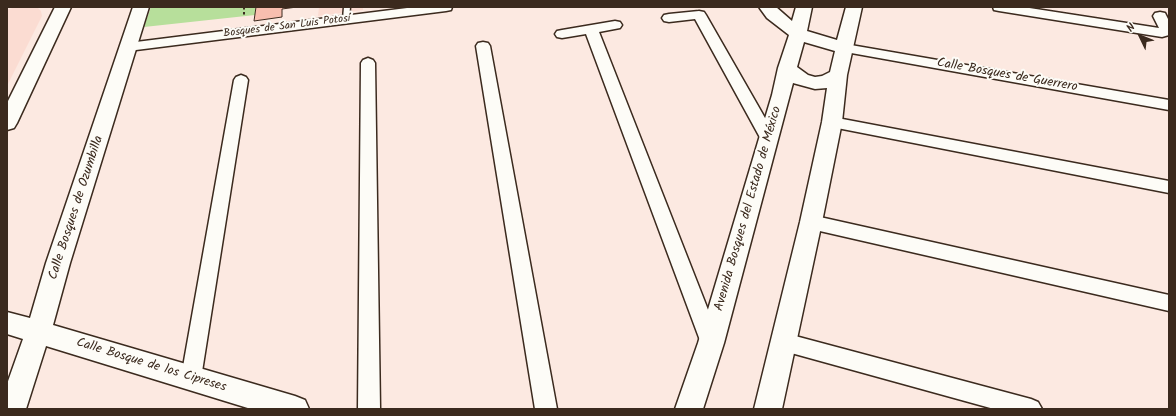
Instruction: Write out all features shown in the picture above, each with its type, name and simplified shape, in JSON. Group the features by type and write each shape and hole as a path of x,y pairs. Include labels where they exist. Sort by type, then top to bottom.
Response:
{"street":[{"path":"7,123 63,7"},
{"name":"Calle Bosques de Ozumbilla","path":"12,409 38,332 58,263 141,7"},
{"name":"Bosques de San Luis Potosí","path":"128,46 346,13 446,7"},
{"path":"767,7 773,14 798,34 845,48"},
{"name":"Avenida Bosques del Estado de México","path":"690,409 711,343 769,139 804,7"},
{"path":"768,409 811,222 832,116 838,75 854,7"},
{"path":"999,7 1162,33 1165,32 1166,29 1160,16"},
{"path":"669,18 699,15 769,139"},
{"path":"562,34 615,24"},
{"path":"591,29 711,343"},
{"path":"483,46 546,409"},
{"name":"Calle Bosques de Guerrero","path":"845,48 1169,105"},
{"path":"368,63 369,409"},
{"path":"787,68 798,77 815,83 826,82 838,75"},
{"path":"191,378 241,80"},
{"path":"781,95 797,92 808,92 818,97 832,116 1169,187"},
{"path":"811,222 1169,303"},
{"name":"Calle Bosque de los Cipreses","path":"7,323 295,409"},
{"path":"784,342 1031,409"}],"shaded area":[{"path":"15,7 37,7 41,11 42,16 7,86 7,10"},
{"path":"319,7 363,7 363,10 318,16"}],"green space":[{"path":"151,7 256,7 255,15 144,27"}],"building":[{"path":"256,7 297,7 282,9 282,17 254,21"}]}
